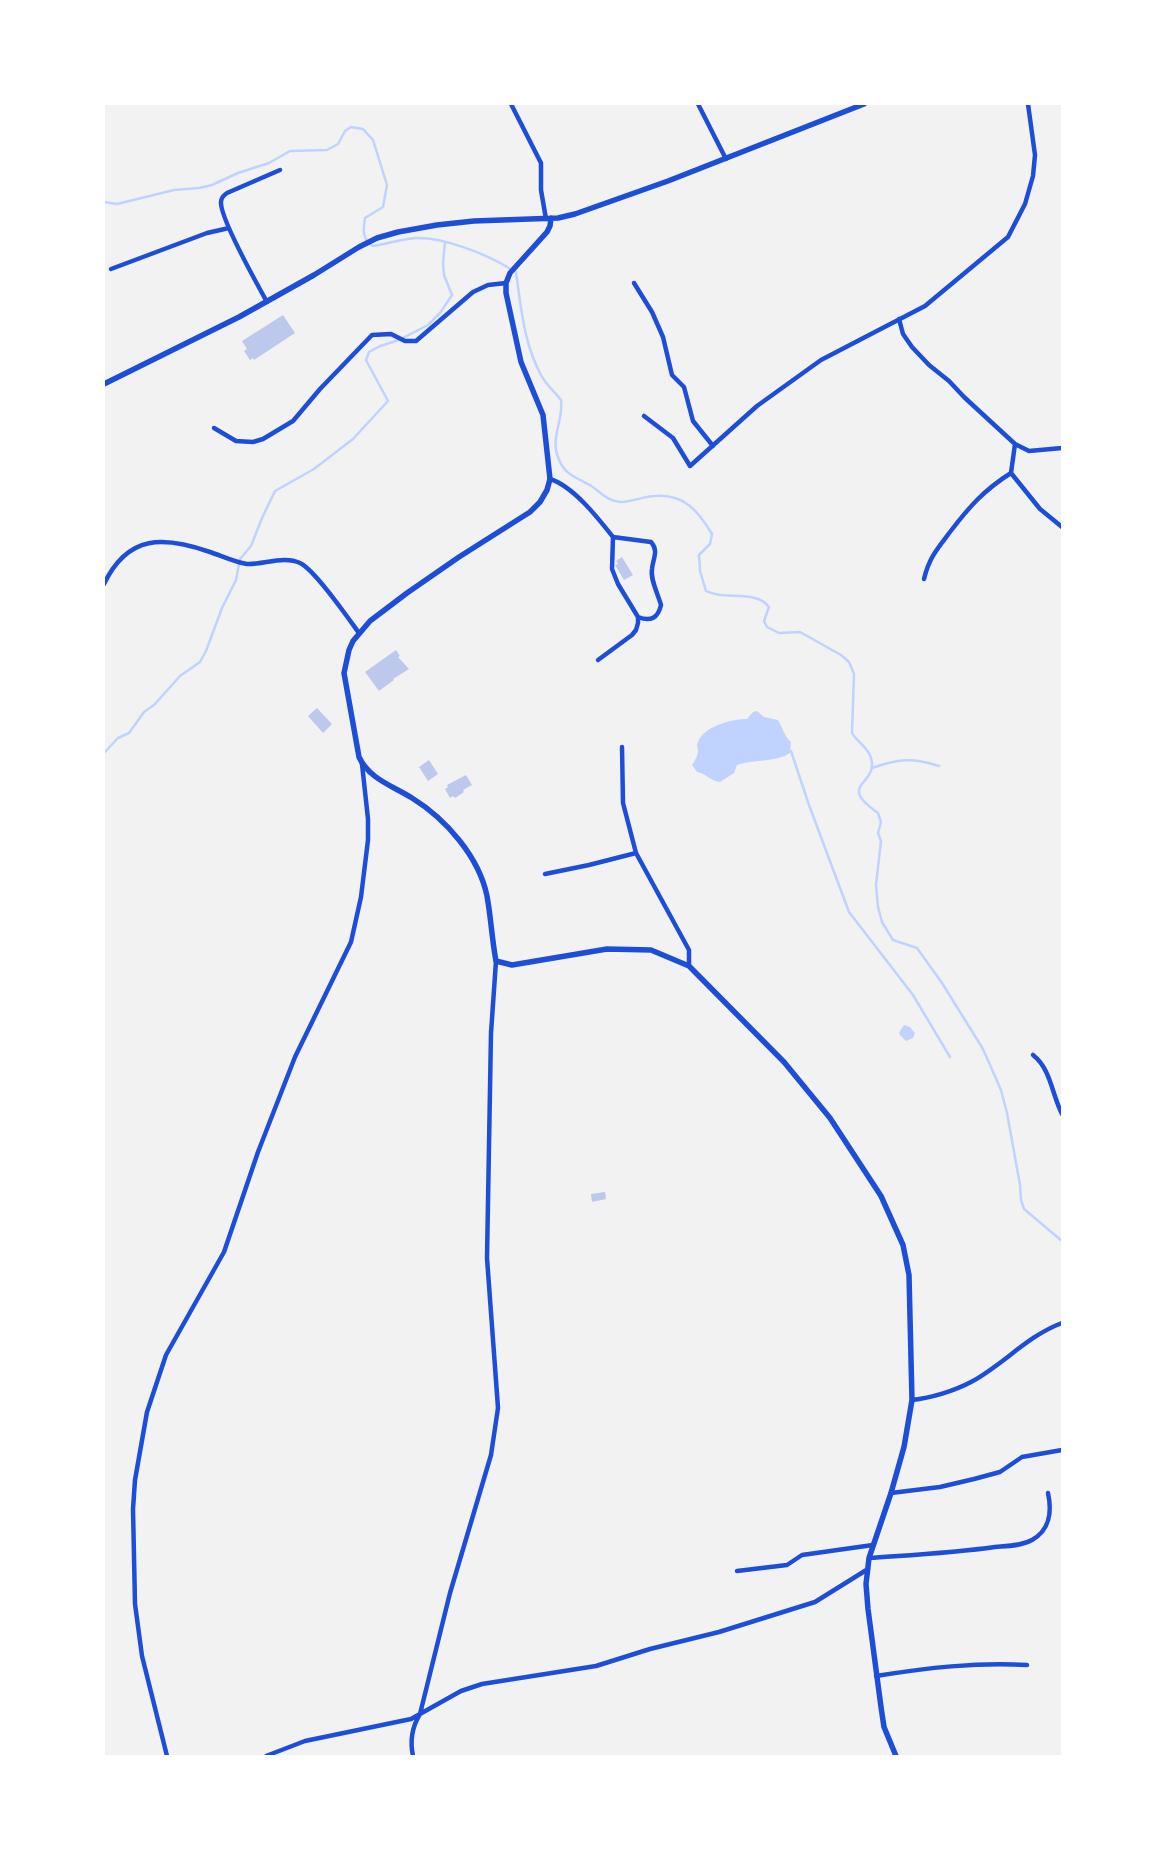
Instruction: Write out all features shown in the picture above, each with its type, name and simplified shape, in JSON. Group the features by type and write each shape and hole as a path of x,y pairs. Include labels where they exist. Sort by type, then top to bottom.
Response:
{"street":[{"path":"167,1756 142,1656 135,1604 133,1509 135,1480 147,1412 166,1355 224,1252 258,1152 295,1057 351,942 361,897 368,840 368,819 362,764 359,757 344,673 349,650 359,633 370,621 444,567 530,512 544,496 550,479 543,415 521,362 507,301 506,284 516,266 549,228 549,218 541,190 541,163 511,104"},
{"path":"698,104 726,158"},
{"path":"104,384 201,337 267,302 358,247 380,237 413,229 474,221 549,218 575,214 864,104"},
{"path":"644,416 673,438 690,466 757,406 821,360 925,306 1008,237 1025,204 1033,176 1035,155 1028,104"},
{"path":"267,302 229,228 221,202 223,196 227,193 280,170"},
{"path":"111,269 206,233 229,228"},
{"path":"634,283 652,312 663,337 672,375 684,387 692,421 713,446"},
{"path":"214,428 236,441 253,442 263,439 293,421 320,389 372,335 390,334 404,340 416,341 473,292 488,285 506,284"},
{"path":"899,319 903,334 912,347 1015,444 1029,451 1062,448"},
{"path":"924,579 928,563 960,518 980,496 1011,473 1015,444"},
{"path":"1011,473 1040,509 1062,527"},
{"path":"550,479 559,481 593,511 613,537 612,569 618,584 638,617 636,630 632,636 598,660"},
{"path":"613,537 651,542 655,548 655,560 651,570 661,604 658,614 652,619 638,617"},
{"path":"104,584 112,568 124,556 134,548 152,541 183,544 244,564 283,560 299,563 313,575 359,633"},
{"path":"622,747 623,803 636,853 689,950 689,966"},
{"path":"362,764 370,773 410,797 433,814 451,831 472,858 481,875 487,896 496,961 491,1033 487,1258 498,1408 491,1455 450,1593 420,1714 416,1720 411,1747 413,1756"},
{"path":"545,874 636,853"},
{"path":"496,961 512,966 606,949 651,950 689,966 784,1062 830,1118 881,1196 903,1245 908,1271 912,1400 904,1447 869,1558 866,1584 876,1676 884,1727 896,1756"},
{"path":"1033,1055 1041,1061 1046,1069 1062,1114"},
{"path":"912,1400 926,1399 971,1382 1035,1336 1062,1323"},
{"path":"891,1493 940,1487 974,1479 1000,1472 1022,1457 1062,1450"},
{"path":"869,1558 979,1549 1028,1542 1041,1532 1048,1520 1051,1507 1048,1493"},
{"path":"737,1571 787,1565 802,1555 873,1545"},
{"path":"266,1756 305,1741 411,1719 461,1691 482,1684 596,1666 650,1649 719,1632 815,1602 868,1569"},
{"path":"876,1676 940,1666 1027,1665"}],"water":[{"path":"757,711 764,717 778,720 785,735 791,742 790,753 771,760 737,765 734,773 720,782 697,772 692,765 697,756 697,745 701,736 719,724 747,719 753,712"},
{"path":"904,1025 910,1027 915,1033 913,1038 906,1041 899,1034"}],"building":[{"path":"283,315 295,333 254,360 253,358 250,360 244,351 247,349 242,341"},
{"path":"622,557 633,575 624,580 615,565 618,564 616,561"},
{"path":"396,650 400,656 398,657 409,669 379,691 365,672"},
{"path":"317,708 332,724 323,733 308,716"},
{"path":"429,760 438,774 428,781 419,767"},
{"path":"466,775 472,785 455,798 453,796 450,798 445,789 448,787 447,785"},
{"path":"605,1192 606,1199 592,1202 591,1194"}],"waterway":[{"path":"104,202 117,204 174,190 212,185 238,173 269,163 290,151 327,150 338,144 345,131 351,127 363,129 373,140 387,185 383,207 365,218 364,234 369,244 373,246 416,238 439,240 477,252 509,268"},
{"path":"104,753 118,738 129,733 144,712 154,705 180,676 200,662 222,608 236,580 240,559 251,546 275,491 314,469 353,439 388,401 366,360 369,352 399,340 428,325 440,313 452,295 444,275 445,242"},
{"path":"516,272 524,325 535,363 543,379 561,400 556,450 560,463 566,471 611,500 625,502 651,496 665,496 683,501 696,511 712,534 710,544 699,555 700,571 706,591 714,594 756,598 769,607 764,621 767,627 779,633 800,632 841,655 849,662 854,674 852,733 870,754 872,767 861,785 859,790 860,796 878,813 881,822 878,833 881,841 876,885 878,907 882,922 893,940 917,948 942,983 983,1049 1001,1090 1007,1113 1024,1209 1062,1241"},
{"path":"791,751 849,912 913,995 950,1057"},
{"path":"872,768 905,760 921,761 939,766"}]}
